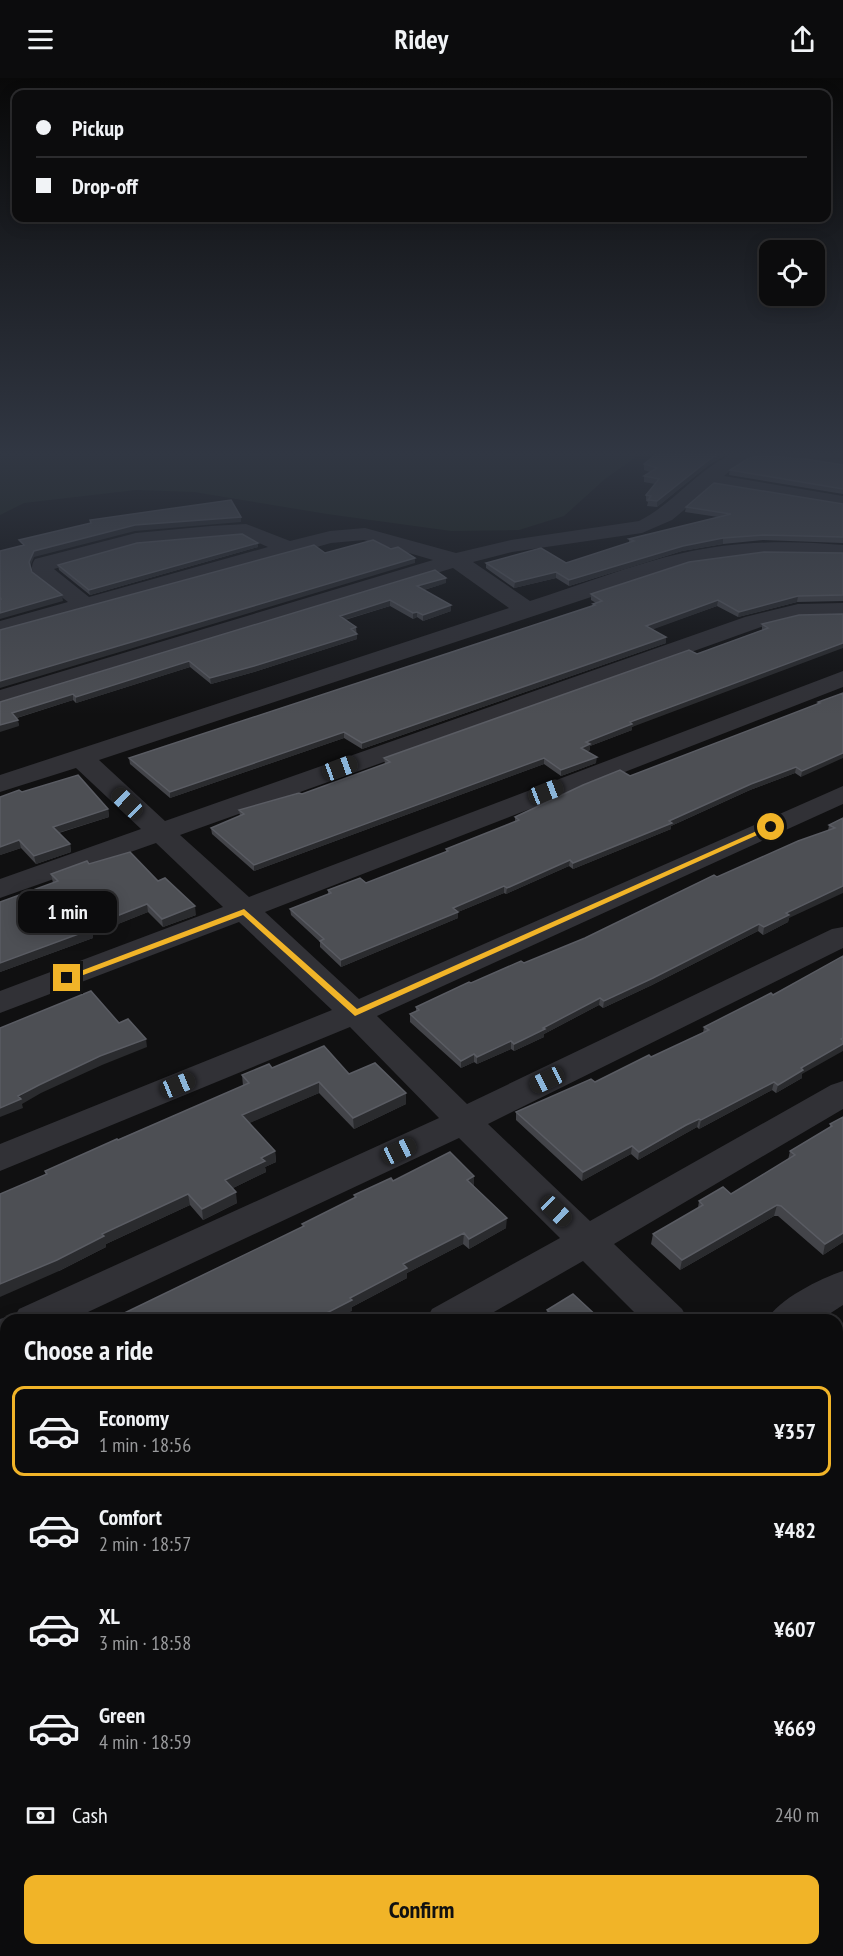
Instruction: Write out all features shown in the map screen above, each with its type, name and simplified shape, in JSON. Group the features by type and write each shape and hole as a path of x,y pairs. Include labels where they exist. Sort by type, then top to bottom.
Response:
{"street":[{"path":"85,605 43,571 43,564 134,540"},
{"path":"268,540 288,548"},
{"path":"0,628 320,540"},
{"path":"385,540 456,560 528,610"},
{"path":"0,698 456,560 510,546 557,540"},
{"path":"0,784 444,636 684,559 717,552 753,549 815,548 843,551"},
{"path":"0,889 753,622 798,611 843,610"},
{"path":"0,1003 244,911 632,758 843,678"},
{"path":"81,758 355,1013 663,1314"},
{"path":"0,1158 355,1013 843,794"},
{"path":"46,1314 463,1121 843,936"},
{"path":"457,1314 843,1093"},
{"path":"797,1314 843,1286"}],"building":[{"path":"19,540 78,540 34,551 29,562 32,572 62,595 0,613 0,551 24,545"},
{"path":"176,540 252,540 258,543 89,590 58,565 137,543"},
{"path":"373,540 391,549 398,547 415,558 0,681 0,630 314,545 325,553"},
{"path":"631,540 715,540 683,546 569,580 556,572 515,582 486,563 541,548 566,563 634,541"},
{"path":"764,552 843,553 843,595 798,596 739,612 718,600 646,626 666,637 362,743 344,732 170,792 129,758 595,605 593,604 602,601 591,594 689,562"},
{"path":"435,570 446,578 417,586 451,605 423,615 413,613 390,600 340,616 356,627 351,629 357,634 210,678 189,661 76,697 73,694 12,713 18,720 0,725 0,702"},
{"path":"843,614 843,643 630,722 632,724 586,742 590,744 581,748 597,757 561,770 544,758 254,865 211,828 244,814 239,810 302,794 390,762 384,758 689,650 697,654 768,628 762,624 799,615"},
{"path":"843,693 843,753 802,771 796,767 751,784 669,821 672,823 573,863 570,860 507,888 504,886 453,908 458,912 341,960 320,941 324,939 290,909 331,893 328,890 360,878 366,883 448,851 446,849 519,820 515,817 620,770 630,776"},
{"path":"78,775 108,809 53,827 70,844 34,856 19,840 0,847 0,797"},
{"path":"843,818 843,886 786,913 789,915 764,927 759,924 604,1001 600,998 514,1044 511,1041 477,1057 474,1054 461,1061 410,1014 419,1010 416,1007 469,982 585,938 714,875 717,877 798,841 835,828 829,825"},
{"path":"130,852 158,881 165,878 195,906 162,919 147,904 89,927 92,929 0,963 0,902 58,881 51,874 87,861 89,864"},
{"path":"843,956 843,1038 841,1039 843,1044 801,1068 803,1070 778,1085 774,1082 701,1120 686,1125 639,1152 632,1146 583,1172 516,1112 591,1079 595,1082 649,1055 651,1057 709,1030 704,1027 771,993 773,995"},
{"path":"91,991 119,1023 128,1019 146,1039 100,1056 39,1085 18,1096 21,1099 0,1108 0,1028"},
{"path":"324,1046 349,1074 375,1063 406,1093 353,1118 319,1082 242,1115 275,1151 261,1158 265,1161 225,1180 236,1192 202,1209 188,1194 102,1234 104,1236 57,1260 0,1284 0,1194 47,1174 45,1171 249,1083 242,1075 269,1064 272,1068"},
{"path":"843,1117 843,1233 825,1244 777,1205 682,1260 653,1234 703,1205 699,1201 723,1187 731,1194 795,1155 790,1151"},
{"path":"450,1152 474,1176 467,1180 507,1218 469,1239 464,1233 403,1264 407,1268 325,1314 122,1314 304,1226 302,1224 356,1197 354,1195 391,1178 393,1181"},
{"path":"573,1294 595,1314 551,1314 547,1310"}],"route":[{"path":"67,978 244,911 355,1013 771,827"}]}
